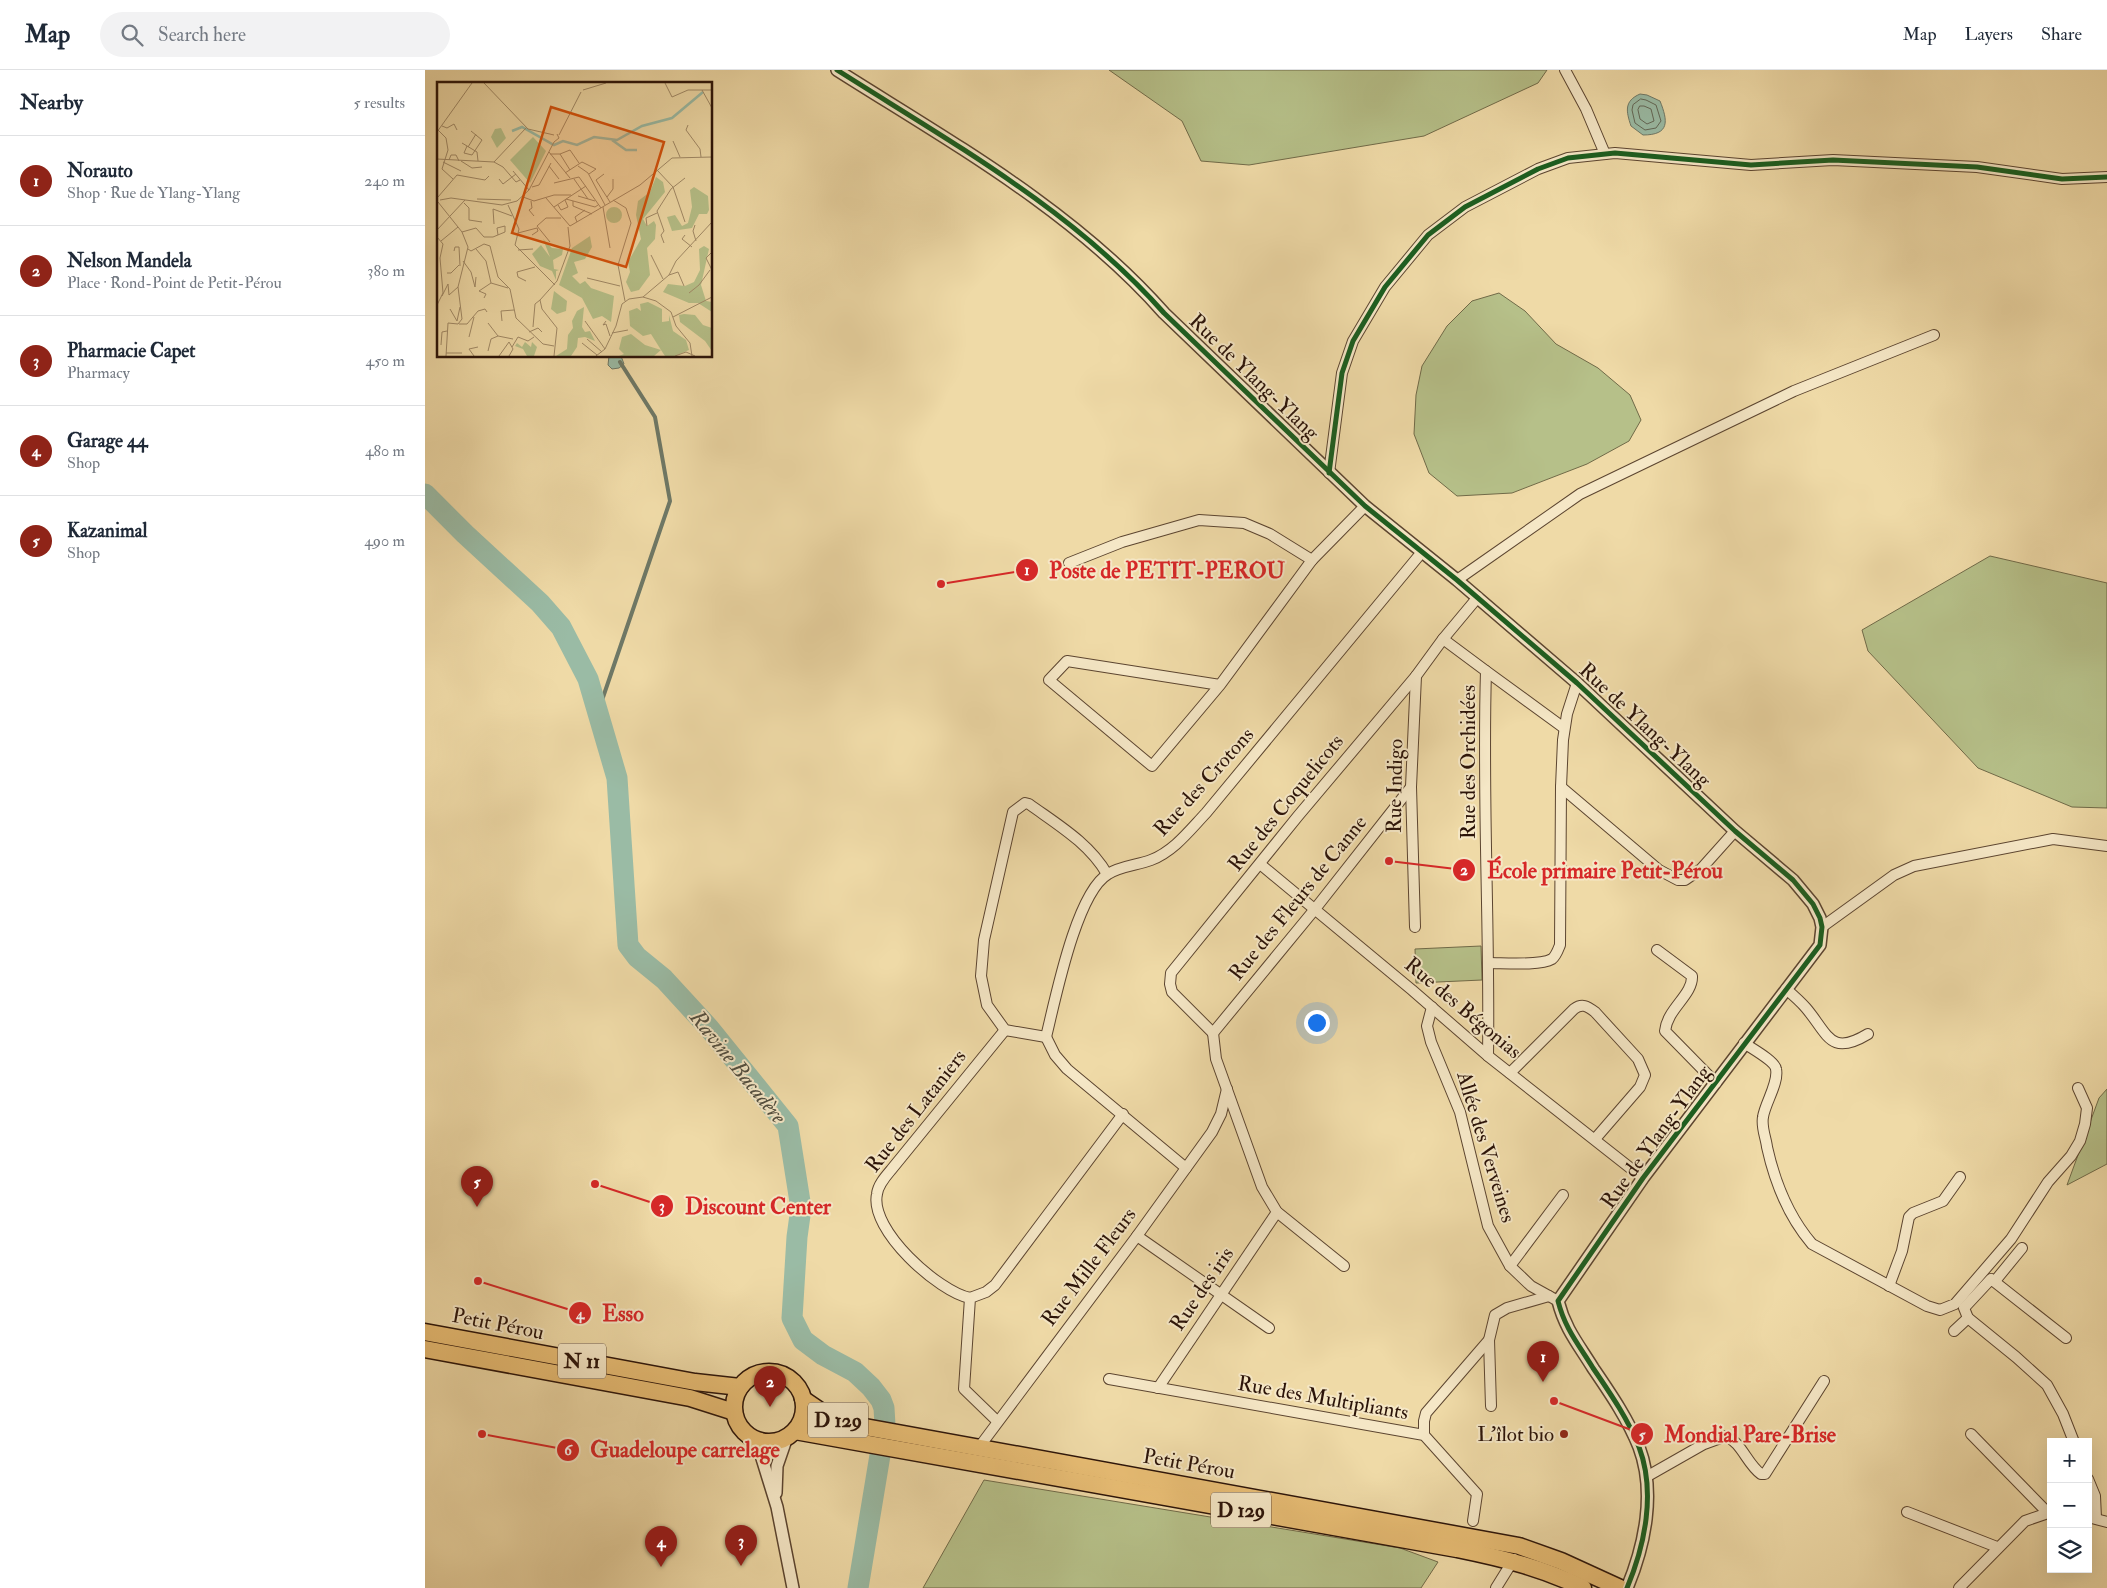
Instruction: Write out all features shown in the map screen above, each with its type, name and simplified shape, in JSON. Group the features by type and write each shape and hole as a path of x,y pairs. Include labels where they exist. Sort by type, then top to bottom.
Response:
{"highway":[{"name":"Petit Pérou","path":"425,1332 695,1382 740,1387"},
{"name":"Petit Pérou","path":"425,1350 690,1398 735,1412"},
{"name":"D 129","path":"740,1387 753,1376 771,1372 789,1378 795,1384 803,1399 803,1416 791,1434 772,1442 756,1440"},
{"path":"740,1387 735,1399 735,1412 742,1428 756,1440"},
{"name":"Petit Pérou","path":"803,1399 828,1416 883,1438 969,1461 1438,1546 1516,1554 1583,1588"},
{"name":"Petit Pérou","path":"791,1434 883,1438 979,1447 1516,1554 1561,1561 1620,1588"}],"street":[{"name":"Rue de Ylang-Ylang","path":"837,70 1005,175 1040,201 1137,282 1165,313 1329,473 1365,506 1457,580 1577,683 1735,831 1799,886 1813,904 1822,927 1820,945 1744,1043 1554,1299"},
{"path":"1565,70 1586,110 1605,154"},
{"path":"1329,473 1341,373 1353,342 1385,287 1428,234 1465,207 1538,170 1568,158 1615,153 1751,166 1833,160 1977,167 2061,179 2107,177"},
{"path":"1457,580 1579,494 1794,391 1934,335"},
{"path":"1220,685 1067,661 1049,680 1152,766 1220,685 1312,560 1365,506"},
{"path":"1069,563 1122,542 1199,520 1244,523 1270,534 1312,560"},
{"name":"Rue des Crotons","path":"1107,874 1153,859 1164,854 1179,842 1206,813 1421,552"},
{"name":"Rue des Coquelicots","path":"1213,1032 1172,992 1169,984 1171,973 1478,598"},
{"name":"Rue des Orchidées","path":"1443,639 1486,671 1488,1056"},
{"path":"1486,671 1565,728"},
{"name":"Rue Indigo","path":"1415,927 1411,787 1416,676"},
{"path":"1489,963 1551,960 1556,955 1560,945 1561,787 1565,728 1577,683"},
{"name":"Rue des Fleurs de Canne","path":"1213,1032 1315,909 1411,787"},
{"path":"1561,787 1659,870 1679,880 1685,880 1701,869 1735,831"},
{"path":"1047,1037 1005,1030 987,1005 981,976 987,922 1013,812 1025,803 1080,840 1097,858 1107,874 1088,899 1072,938 1047,1037 1055,1055 1067,1069 1186,1168"},
{"path":"1822,927 1894,875 1914,866 2053,839 2107,846"},
{"name":"Rue des Bégonias","path":"1260,864 1488,1056 1643,1178"},
{"path":"1657,950 1693,976 1691,985 1666,1020 1665,1031 1716,1083"},
{"path":"1787,989 1806,1008 1824,1034 1835,1044 1842,1045 1856,1041 1868,1034"},
{"path":"1510,1073 1574,1009 1582,1005 1588,1006 1637,1059 1645,1075 1639,1087 1595,1139"},
{"name":"Allée des Verveines","path":"1432,1007 1427,1026 1431,1042 1460,1112 1488,1226 1510,1266 1531,1286 1554,1299"},
{"name":"Rue des Lataniers","path":"970,1298 964,1297 940,1282 912,1260 890,1237 880,1216 876,1194 879,1186 891,1170 1005,1030"},
{"path":"1213,1032 1216,1059 1262,1186 1277,1212 1344,1266"},
{"path":"1744,1043 1772,1062 1777,1068 1776,1077 1763,1117 1763,1127 1775,1182 1795,1222 1812,1244 1927,1306 1940,1310 1955,1304 2011,1239 2048,1182 2071,1156 2080,1141 2087,1108 2078,1088"},
{"name":"Rue Mille Fleurs","path":"969,1461 1137,1236 1216,1125 1227,1089"},
{"path":"997,1421 965,1389 970,1298 986,1292 995,1286 1123,1114"},
{"path":"1889,1286 1902,1250 1909,1217 1913,1213 1943,1201 1960,1176"},
{"path":"1510,1266 1563,1195"},
{"name":"Rue des iris","path":"1159,1388 1277,1212"},
{"path":"1137,1236 1269,1328"},
{"path":"1995,1281 2022,1248"},
{"path":"2066,1338 1995,1281 1988,1280 1964,1308 1968,1318 2047,1385 2063,1414 2072,1438"},
{"path":"1491,1406 1489,1340 1491,1323 1495,1316 1501,1310 1554,1299 1567,1329 1627,1420 1639,1447 1646,1477 1648,1503 1636,1568 1627,1588"},
{"path":"1954,1331 1968,1318"},
{"path":"1424,1435 1424,1422 1427,1413 1489,1340"},
{"name":"Rue des Multipliants","path":"1109,1378 1424,1435 1477,1494 1473,1521"},
{"path":"1646,1477 1704,1444 1726,1436 1739,1446 1754,1470 1765,1474 1824,1381"},
{"path":"777,1507 777,1466 791,1434"},
{"path":"1971,1434 2047,1510"},
{"path":"756,1440 777,1507 793,1588"},
{"path":"2092,1489 2095,1496 2092,1517 2107,1522"},
{"path":"1907,1512 1997,1547"},
{"path":"1959,1588 1997,1547 2025,1521 2047,1513"},
{"path":"1496,1588 1516,1554"}],"green space":[{"path":"1109,70 1547,70 1538,83 1424,136 1249,165 1201,161 1182,121"},
{"path":"1499,293 1525,311 1556,344 1598,368 1630,395 1641,420 1629,441 1587,464 1512,493 1457,496 1429,473 1414,434 1416,395 1422,366 1447,326 1472,301"},
{"path":"1990,556 2107,583 2107,808 2072,807 1978,768 1868,651 1862,630"},
{"path":"1481,946 1482,980 1416,983 1415,949"},
{"path":"2107,1089 2107,1164 2067,1185 2099,1098"},
{"path":"984,1480 1400,1548 1438,1562 1421,1588 923,1588"}],"water":[{"path":"1640,94 1660,101 1665,115 1665,126 1662,130 1643,135 1631,126 1627,111 1629,103"},
{"path":"609,358 622,358 624,364 619,368 612,369 608,365"}],"waterway":[{"path":"598,712 670,501 655,417 620,362"},
{"name":"Ravine Bacadère","path":"425,494 465,534 540,603 561,627 588,679 617,778 628,945 637,957 664,979 709,1028 788,1126 801,1208 797,1237 792,1318 803,1340 823,1355 855,1372 871,1387 881,1400 884,1408 885,1425 858,1588"}],"cycle path":[{"path":"837,70 1009,180 1091,242 1129,276 1164,313 1365,506 1457,580 1577,683 1735,831 1793,880 1813,904 1822,927 1820,945 1643,1178 1558,1301 1564,1320 1573,1336 1630,1426 1644,1464 1647,1482 1646,1518 1639,1554 1627,1588"},
{"path":"1329,473 1342,373 1353,341 1385,287 1428,235 1465,207 1538,169 1568,158 1615,153 1751,165 1833,160 1977,167 2062,179 2107,177"}],"place":[{"name":"Poste de PETIT-PEROU","path":"941,584"},
{"name":"École primaire Petit-Pérou","path":"1389,861"},
{"name":"Discount Center","path":"595,1184"},
{"name":"Kazanimal","path":"477,1207"},
{"name":"Esso","path":"478,1281"},
{"name":"Norauto","path":"1543,1382"},
{"name":"Mondial Pare-Brise","path":"1554,1401"},
{"name":"Nelson Mandela","path":"770,1407"},
{"name":"Guadeloupe carrelage","path":"482,1434"},
{"name":"L'îlot bio","path":"1564,1434"},
{"name":"Pharmacie Capet","path":"741,1566"},
{"name":"Garage 44","path":"661,1567"}]}
